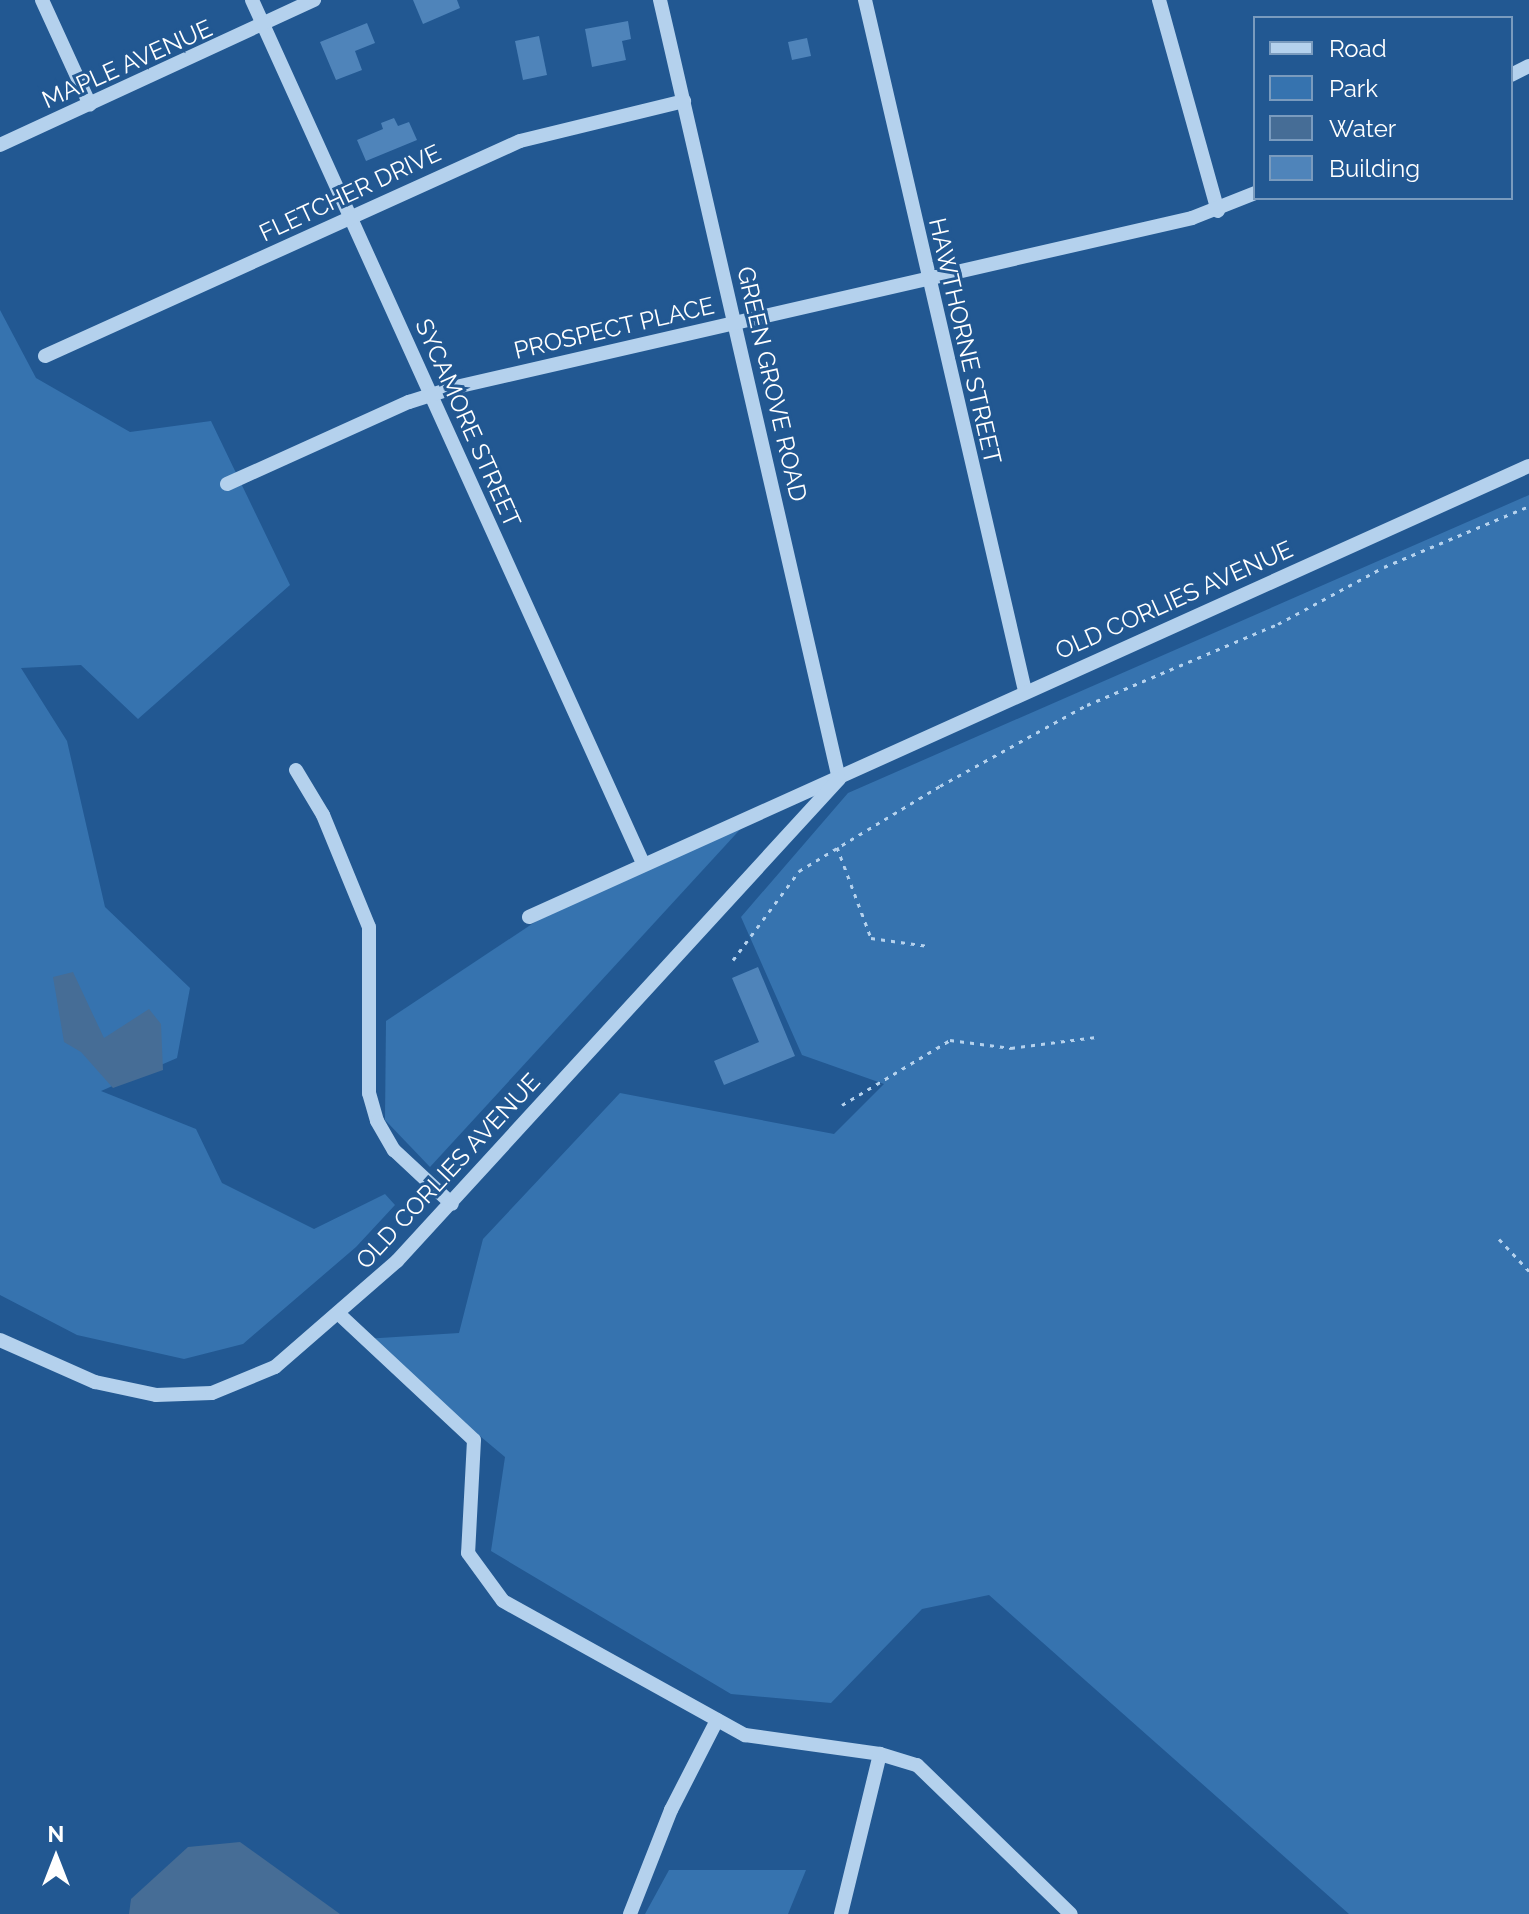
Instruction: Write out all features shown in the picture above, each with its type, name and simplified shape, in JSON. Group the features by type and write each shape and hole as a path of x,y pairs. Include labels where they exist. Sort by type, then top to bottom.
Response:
{"street":[{"path":"42,0 90,105"},
{"name":"SYCAMORE STREET","path":"252,0 643,863"},
{"name":"MAPLE AVENUE","path":"0,145 314,0"},
{"name":"GREEN GROVE ROAD","path":"660,0 839,779"},
{"name":"HAWTHORNE STREET","path":"865,0 1025,691"},
{"path":"1159,0 1218,211"},
{"name":"FLETCHER DRIVE","path":"45,356 520,141 684,101"},
{"name":"PROSPECT PLACE","path":"227,484 431,395 1218,211 1253,194"},
{"name":"OLD CORLIES AVENUE","path":"529,917 1529,466"},
{"path":"296,770 323,815 369,927 369,1093 377,1121 394,1150 452,1204"},
{"name":"OLD CORLIES AVENUE","path":"0,1340 95,1382 156,1395 191,1395 260,1376 340,1315 452,1204 839,779"},
{"path":"340,1315 474,1440 468,1553 503,1601 745,1735 880,1754 917,1765 1071,1914"},
{"path":"630,1914 671,1810 717,1720"},
{"path":"841,1914 880,1754"}],"path":[{"path":"733,960 787,883 837,847 1087,705 1263,631 1384,567 1529,506"},
{"path":"837,847 871,938 928,946"},
{"path":"842,1105 950,1040 1011,1048 1096,1037"},
{"path":"1499,1239 1529,1271"}],"green space":[{"path":"0,310 36,378 130,432 211,421 290,585 138,719 81,665 21,668 67,741 105,907 190,988 177,1058 101,1091 196,1129 222,1183 314,1229 385,1194 395,1205 356,1247 243,1344 184,1359 77,1335 0,1295"},
{"path":"1529,495 1529,1914 1349,1914 989,1595 922,1609 831,1703 731,1694 491,1551 505,1457 364,1339 459,1333 483,1239 620,1093 834,1134 884,1084 802,1055 741,917 848,793"},
{"path":"746,823 430,1167 385,1120 386,1021 553,910"},
{"path":"669,1870 806,1870 788,1914 645,1914"}],"water":[{"path":"73,972 104,1038 149,1009 161,1024 163,1070 113,1088 81,1052 64,1042 53,977"},
{"path":"240,1842 340,1914 129,1914 131,1899 188,1847"}],"building":[{"path":"413,0 457,0 460,8 423,24"},
{"path":"628,21 631,39 622,41 626,60 592,67 585,29"},
{"path":"367,23 375,43 355,51 362,70 336,80 320,42"},
{"path":"539,36 547,75 523,80 515,41"},
{"path":"807,38 811,56 792,60 788,42"},
{"path":"394,118 398,126 409,122 417,140 366,161 357,140 383,129 381,123"},
{"path":"758,967 795,1056 724,1085 714,1061 759,1042 732,978"}]}
